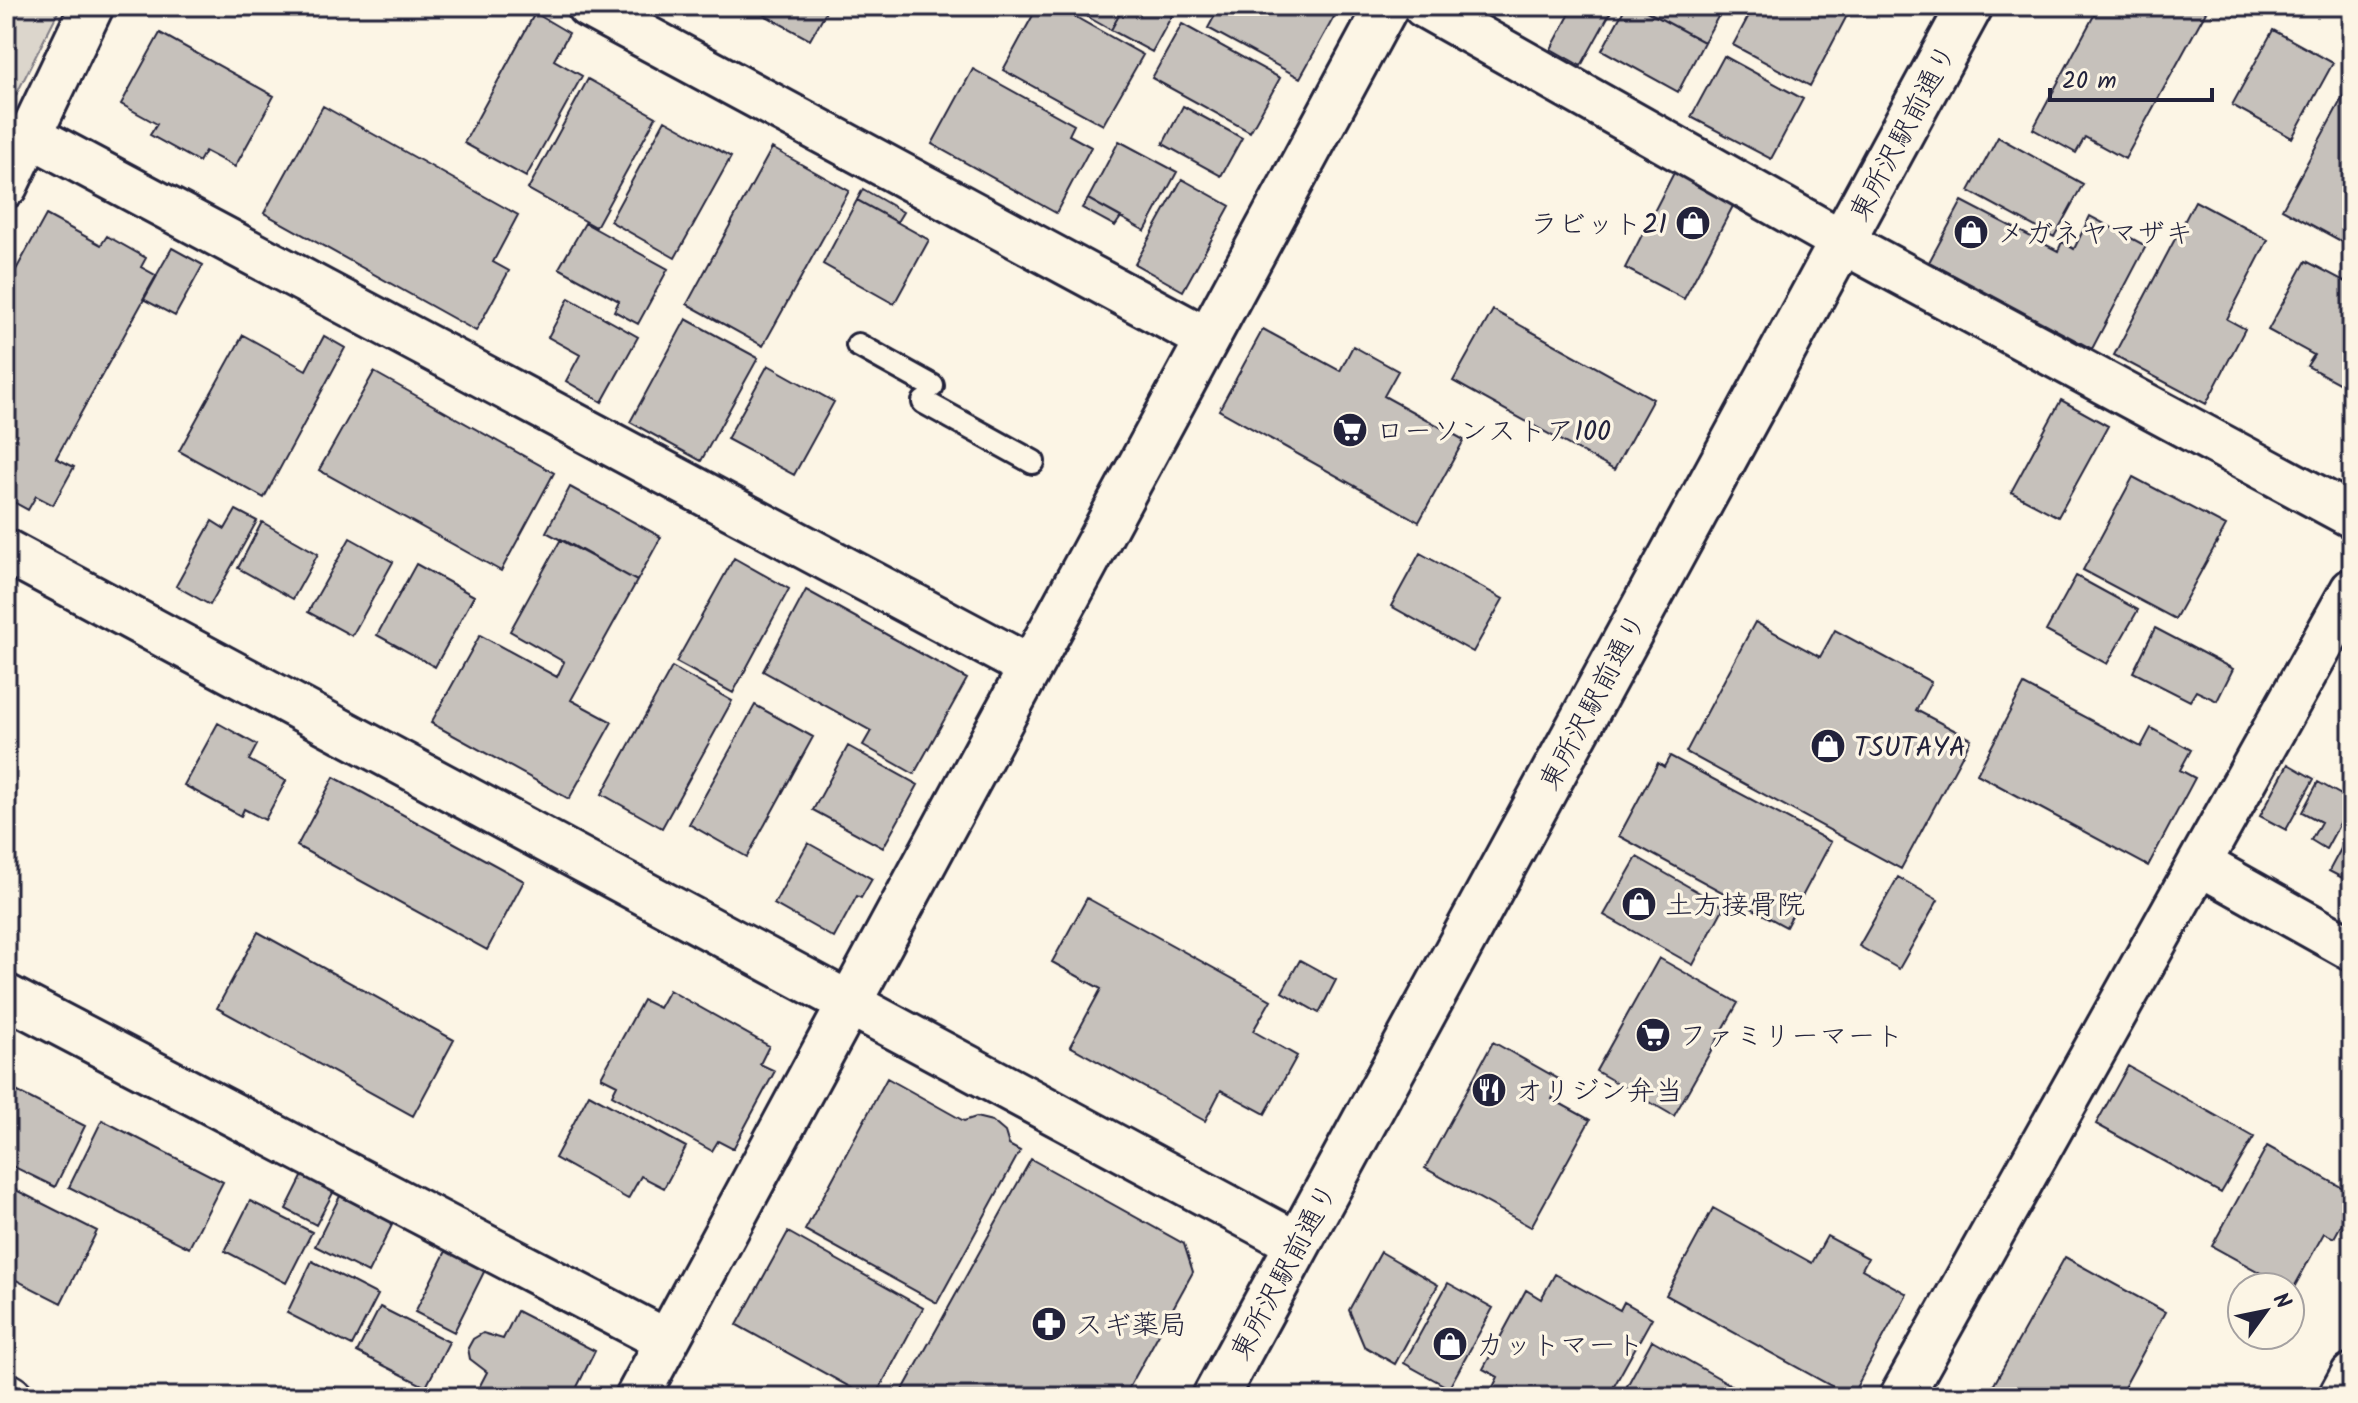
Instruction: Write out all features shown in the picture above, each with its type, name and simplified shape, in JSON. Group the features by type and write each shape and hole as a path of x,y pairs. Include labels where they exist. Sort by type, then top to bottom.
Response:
{"street":[{"path":"6,186 92,6"},
{"path":"588,6 1207,339"},
{"path":"637,1397 1387,6"},
{"path":"1424,6 1843,242 2352,516"},
{"name":"東所沢駅前通り","path":"1225,1394 1298,1244 1970,6"},
{"path":"30,135 1030,667"},
{"path":"6,551 1298,1244"},
{"path":"1901,1397 2352,590"},
{"path":"2200,864 2352,949"},
{"path":"6,996 667,1341"},
{"path":"6,1394 11,1397"}],"lane":[{"path":"858,345 1033,462"}],"shaded area":[{"path":"6,6 61,6 6,115"}],"building":[{"path":"748,6 829,6 810,40"},
{"path":"1038,6 1056,6 1143,55 1103,125 1003,70"},
{"path":"1068,6 1124,6 1111,30"},
{"path":"1124,6 1177,6 1152,52 1111,30"},
{"path":"1220,6 1339,8 1300,78 1208,28"},
{"path":"1574,6 1614,6 1581,66 1551,49"},
{"path":"1626,6 1637,6 1704,42 1678,92 1602,50"},
{"path":"1637,6 1724,6 1704,42"},
{"path":"1754,6 1852,6 1810,86 1733,45"},
{"path":"2099,6 2209,6 2125,159 2085,137 2076,153 2033,129"},
{"path":"535,13 569,33 554,60 582,76 526,177 464,143"},
{"path":"1182,24 1280,78 1250,132 1152,78"},
{"path":"2273,30 2333,63 2292,138 2232,105"},
{"path":"160,33 274,96 235,167 205,151 199,162 150,135 157,124 121,104"},
{"path":"1724,56 1803,99 1771,159 1691,117"},
{"path":"973,69 1074,125 1069,135 1091,147 1056,213 932,144"},
{"path":"588,79 656,117 596,227 528,189"},
{"path":"2352,80 2352,247 2282,209"},
{"path":"323,106 518,215 493,262 509,271 476,331 264,213"},
{"path":"1183,106 1242,138 1221,176 1163,144"},
{"path":"665,120 731,157 675,258 610,221"},
{"path":"1998,137 2083,184 2054,237 1969,191"},
{"path":"1119,141 1177,172 1145,231 1088,199"},
{"path":"772,148 849,191 763,346 687,304"},
{"path":"1681,159 1741,191 1684,299 1625,268"},
{"path":"1182,179 1230,206 1183,291 1135,264"},
{"path":"863,189 903,212 897,222 857,200"},
{"path":"1088,199 1121,217 1115,226 1082,208"},
{"path":"857,200 929,240 894,304 823,264"},
{"path":"1962,201 2058,251 2062,242 2074,249 2090,216 2146,246 2092,349 1929,262"},
{"path":"2195,201 2268,240 2227,319 2245,329 2206,404 2114,355"},
{"path":"46,215 101,245 107,236 146,258 141,267 157,276 56,458 74,467 53,505 36,496 28,510 6,498 6,288"},
{"path":"585,223 668,269 638,324 614,311 619,301 559,268"},
{"path":"172,248 203,265 175,316 143,299"},
{"path":"2306,261 2352,285 2352,376 2344,386 2307,366 2314,355 2268,330"},
{"path":"569,298 638,337 602,402 566,381 580,355 548,337"},
{"path":"1493,310 1653,399 1614,470 1453,381"},
{"path":"686,319 758,358 701,461 630,422"},
{"path":"1263,329 1340,371 1353,346 1398,371 1384,396 1464,440 1419,522 1219,410"},
{"path":"243,335 306,370 324,336 345,348 264,498 179,451"},
{"path":"768,365 834,402 794,475 727,439"},
{"path":"374,372 554,473 501,571 319,470"},
{"path":"2061,400 2108,426 2058,517 2011,492"},
{"path":"2133,477 2226,526 2175,619 2083,570"},
{"path":"570,487 661,537 637,581 546,532"},
{"path":"236,510 257,521 210,605 176,586 212,521 225,529"},
{"path":"262,522 318,554 293,599 238,568"},
{"path":"350,538 393,562 352,636 308,612"},
{"path":"561,539 637,581 571,700 612,722 569,799 431,723 480,635 557,677 564,662 510,631"},
{"path":"1420,553 1503,599 1473,652 1391,606"},
{"path":"734,558 789,589 733,693 676,662"},
{"path":"416,564 474,596 435,667 377,635"},
{"path":"2076,576 2138,610 2107,664 2046,631"},
{"path":"806,590 967,679 914,774 863,745 871,731 763,671"},
{"name":"TSUTAYA","path":"1755,622 1820,657 1835,630 1931,682 1916,710 1971,739 1901,869 1686,752"},
{"path":"2155,628 2233,669 2217,701 2196,691 2190,701 2133,672"},
{"path":"672,667 732,701 662,828 602,794"},
{"path":"2024,685 2141,747 2151,728 2191,750 2180,770 2195,778 2148,866 1977,774"},
{"path":"755,705 813,737 747,857 689,824"},
{"path":"218,723 257,745 249,760 286,781 265,820 244,809 241,816 184,785"},
{"path":"848,746 918,785 883,848 813,810"},
{"path":"1670,756 1831,842 1786,927 1619,836 1658,763 1664,767"},
{"path":"2288,764 2314,779 2286,830 2260,816"},
{"path":"334,777 524,881 487,950 297,846"},
{"path":"2318,782 2352,801 2326,849 2311,840 2321,822 2302,812"},
{"path":"6,810 16,815 6,835"},
{"path":"2352,828 2352,883 2329,871"},
{"path":"808,843 872,879 861,898 857,896 834,938 774,904"},
{"path":"1637,857 1724,907 1693,965 1604,915"},
{"path":"1898,877 1938,900 1899,969 1859,946"},
{"path":"1087,898 1271,1000 1253,1031 1297,1056 1265,1114 1221,1090 1205,1121 1070,1046 1101,989 1052,962"},
{"path":"258,932 454,1040 413,1116 217,1008"},
{"path":"1659,958 1738,1003 1674,1116 1596,1071"},
{"path":"1300,960 1336,980 1319,1013 1282,992"},
{"path":"669,990 769,1046 760,1064 775,1071 733,1149 718,1141 712,1151 612,1095 617,1085 601,1077 643,1000 659,1008"},
{"path":"1493,1042 1562,1081 1552,1099 1590,1120 1531,1227 1425,1168"},
{"path":"2128,1066 2254,1137 2221,1193 2096,1124"},
{"path":"887,1078 964,1121 976,1117 992,1121 1005,1132 1009,1145 1020,1151 937,1303 805,1230"},
{"path":"14,1090 85,1126 55,1187 6,1163 6,1105"},
{"path":"589,1094 686,1147 664,1188 641,1176 628,1199 555,1158"},
{"path":"102,1120 223,1182 189,1248 69,1187"},
{"path":"2267,1146 2352,1193 2352,1205 2334,1238 2324,1233 2303,1271 2257,1271 2212,1246"},
{"path":"1031,1159 1184,1244 1193,1272 1124,1397 899,1397"},
{"path":"303,1175 334,1191 316,1225 286,1209"},
{"path":"6,1185 97,1231 61,1303 6,1275"},
{"path":"340,1196 393,1223 368,1273 315,1246"},
{"path":"250,1201 312,1232 286,1283 225,1251"},
{"path":"1713,1208 1812,1263 1827,1236 1868,1258 1862,1269 1907,1294 1851,1397 1666,1295"},
{"path":"788,1232 923,1308 875,1397 868,1397 737,1325"},
{"path":"446,1251 485,1270 454,1332 415,1312"},
{"path":"1381,1252 1438,1285 1395,1364 1364,1346 1349,1310"},
{"path":"2065,1257 2165,1312 2119,1397 1987,1397"},
{"path":"312,1261 378,1295 352,1346 287,1313"},
{"path":"1555,1274 1620,1310 1624,1302 1652,1318 1608,1397 1488,1397 1498,1377 1483,1369 1526,1290 1541,1299"},
{"path":"1448,1283 1493,1308 1449,1388 1404,1363"},
{"path":"380,1307 449,1342 426,1387 357,1352"},
{"path":"517,1311 595,1351 572,1397 474,1397 487,1372 470,1359 468,1348 473,1339 483,1333 503,1339"},
{"path":"1652,1340 1738,1389 1734,1397 1621,1397"},
{"path":"298,1387 317,1397 293,1397"}],"place":[{"name":"ラビット21","path":"1693,223"},
{"name":"メガネヤマザキ","path":"1971,232"},
{"name":"ローソンストア100","path":"1350,430"},
{"name":"TSUTAYA","path":"1828,746"},
{"name":"土方接骨院","path":"1639,904"},
{"name":"ファミリーマート","path":"1653,1035"},
{"name":"オリジン弁当","path":"1489,1090"},
{"name":"スギ薬局","path":"1049,1324"},
{"name":"カットマート","path":"1450,1344"}]}
